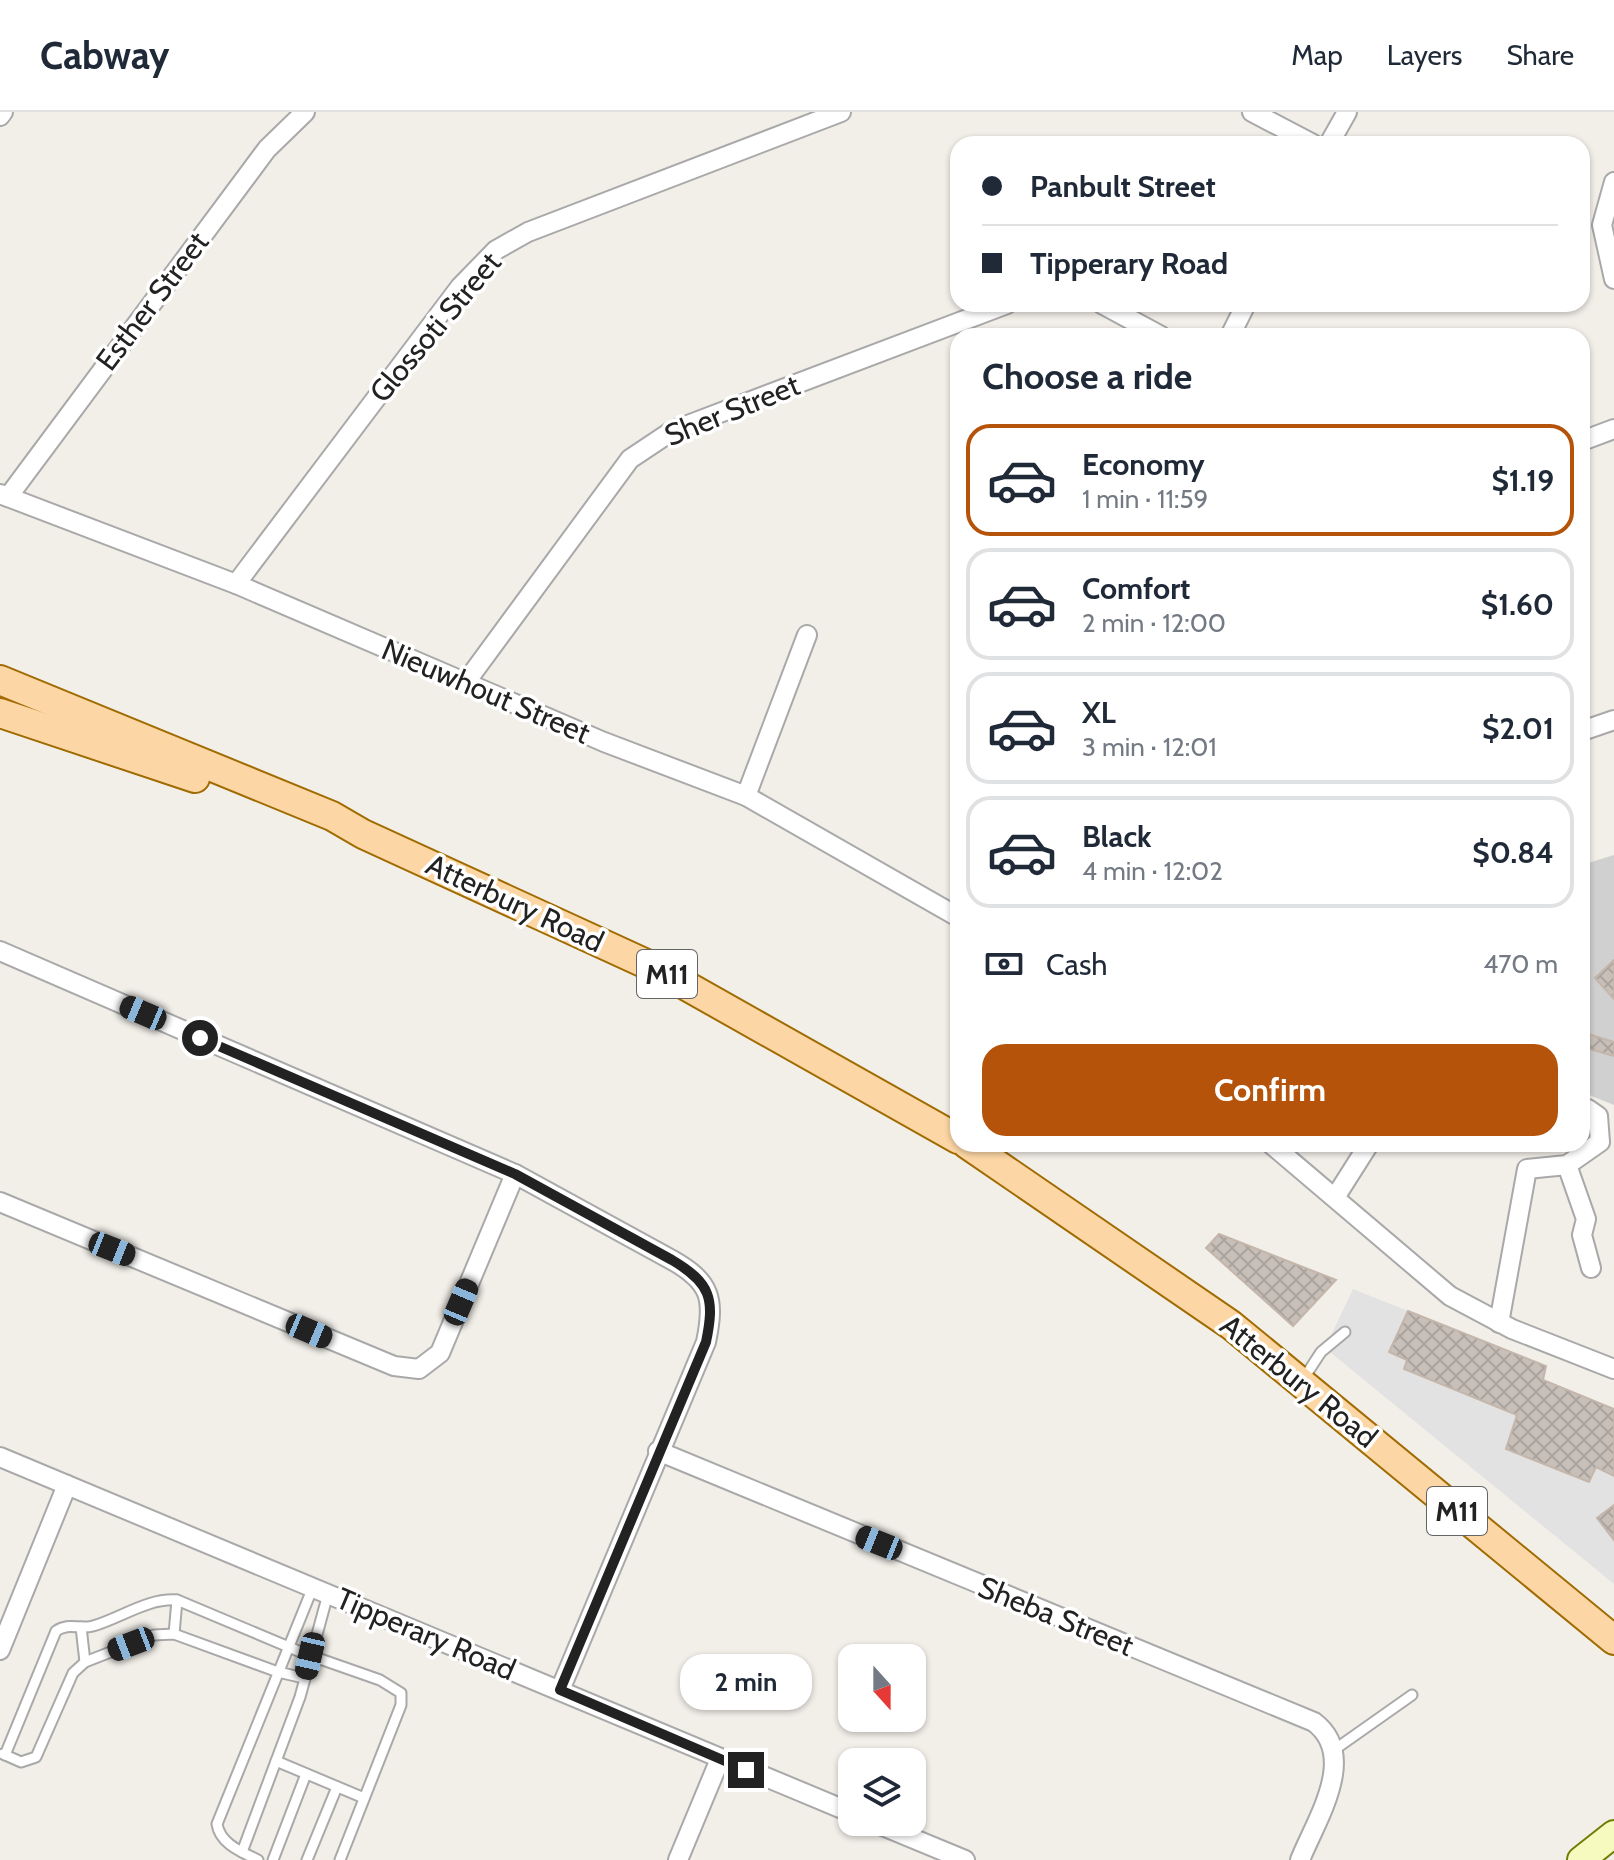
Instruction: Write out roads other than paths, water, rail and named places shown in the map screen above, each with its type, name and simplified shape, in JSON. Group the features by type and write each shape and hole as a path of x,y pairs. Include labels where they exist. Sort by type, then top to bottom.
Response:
{"main road":[{"name":"Atterbury Road","path":"0,680 332,816 363,834 653,967 950,1134"},
{"name":"Atterbury Road","path":"0,713 326,826 363,834"},
{"name":"Atterbury Road","path":"979,1152 1193,1298 1302,1381 1614,1640"}],"street":[{"name":"Esther Street","path":"4,496 267,149 305,112"},
{"name":"Glossoti Street","path":"236,584 460,287 496,250 528,232 841,112"},
{"path":"1252,112 1298,136"},
{"path":"1334,136 1347,112"},
{"path":"1614,182 1602,225 1614,279"},
{"name":"Sher Street","path":"466,682 630,459 649,444 672,431 986,312"},
{"path":"1117,312 1146,328"},
{"path":"1590,438 1614,429"},
{"name":"Nieuwhout Street","path":"4,496 236,584 604,742 746,796 950,912"},
{"path":"746,796 807,635"},
{"path":"1590,728 1614,720"},
{"path":"0,951 515,1174 690,1270 704,1286 712,1312 706,1342 560,1690"},
{"path":"1590,1110 1598,1116 1600,1142 1590,1149"},
{"path":"1281,1152 1450,1296 1499,1323 1614,1369"},
{"path":"1336,1196 1364,1152"},
{"path":"1499,1323 1527,1169 1567,1165 1586,1152"},
{"path":"1567,1165 1586,1219 1582,1235 1591,1268"},
{"path":"0,1202 394,1366 419,1369 440,1353 515,1174"},
{"name":"Sheba Street","path":"658,1451 1314,1722 1323,1729 1334,1750"},
{"name":"Tipperary Road","path":"0,1457 838,1807"},
{"path":"0,1650 67,1485"},
{"path":"1300,1860 1333,1779 1334,1750"},
{"path":"678,1860 720,1759"},
{"path":"1581,1860 1614,1834"},
{"path":"907,1836 965,1860"}],"lane":[{"path":"1302,1381 1321,1352 1345,1332"},
{"path":"258,1860 222,1838 217,1824 278,1672 321,1590"},
{"path":"242,1852 304,1678 321,1590"},
{"path":"174,1634 177,1600"},
{"path":"304,1678 278,1672 174,1634 154,1635 85,1662 68,1681 36,1757 21,1762 3,1754 54,1634 64,1626 94,1626 155,1601 177,1600 289,1648 380,1680 401,1693 401,1705 340,1860"},
{"path":"81,1627 85,1662"},
{"path":"1334,1750 1412,1695"},
{"path":"276,1761 364,1798"},
{"path":"273,1860 306,1774"},
{"path":"307,1860 337,1787"}]}
